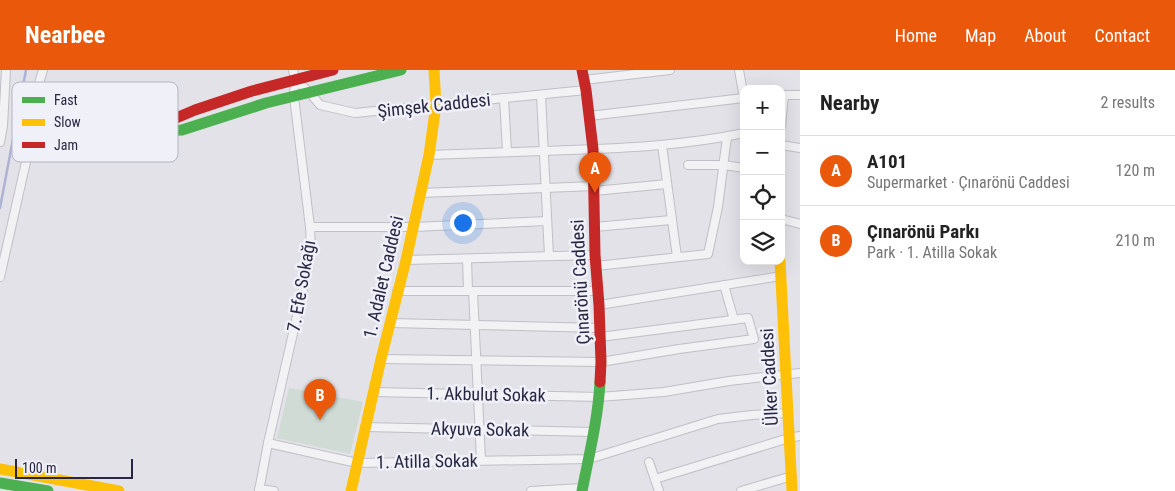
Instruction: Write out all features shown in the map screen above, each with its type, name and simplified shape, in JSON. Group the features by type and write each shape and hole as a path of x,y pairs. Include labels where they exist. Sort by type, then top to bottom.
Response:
{"street":[{"path":"0,142 3,87 6,70"},
{"path":"39,82 43,70"},
{"path":"178,117 294,75 333,70"},
{"path":"178,130 266,103 310,93 368,74 401,70"},
{"name":"1. Adalet Caddesi","path":"351,491 429,155 436,105 434,70"},
{"name":"Şimşek Caddesi","path":"294,75 320,105 355,113 541,95 584,80 670,70"},
{"path":"739,70 742,85"},
{"name":"7. Efe Sokağı","path":"259,490 311,248 294,97 294,75"},
{"name":"Çınarönü Caddesi","path":"582,489 594,432 601,362 593,149 584,80"},
{"path":"541,95 549,256"},
{"path":"785,95 800,95"},
{"path":"504,98 507,152"},
{"path":"589,116 740,98"},
{"path":"429,155 662,145 740,134"},
{"path":"406,260 549,256 596,261 708,254 718,207 727,137"},
{"path":"662,145 677,257"},
{"path":"785,146 800,148"},
{"path":"0,277 26,162"},
{"path":"688,165 724,165 740,167"},
{"path":"421,193 546,188 594,189 667,184"},
{"path":"595,227 671,220"},
{"path":"310,228 547,221"},
{"path":"785,221 800,224"},
{"path":"467,259 475,325 481,460"},
{"name":"Ülker Caddesi","path":"780,265 788,412 795,437 792,491"},
{"path":"599,305 781,276"},
{"path":"724,285 734,320"},
{"path":"397,291 598,291"},
{"path":"381,359 601,362 754,339 748,318 600,333 475,325 390,323"},
{"name":"1. Akbulut Sokak","path":"374,392 599,397 664,392 729,381 800,373"},
{"name":"1. Atilla Sokak","path":"268,444 357,463 589,459 718,419 788,412"},
{"name":"Akyuva Sokak","path":"365,427 594,432"},
{"path":"655,478 795,437"},
{"path":"649,462 659,491"},
{"path":"0,469 119,491"},
{"path":"741,491 792,476"},
{"path":"0,483 48,491"},
{"path":"531,491 582,489"},
{"path":"259,490 274,491"}],"shaded area":[{"path":"289,388 363,402 350,454 277,438"}],"waterway":[{"path":"24,82 26,70"},
{"path":"0,208 12,144"}],"traffic: fast":[{"path":"178,130 266,103 401,70"},
{"path":"582,491 595,423 600,382"},
{"path":"0,483 48,491"}],"traffic: slow":[{"path":"351,491 429,155 436,105 434,70"},
{"path":"780,265 792,491"},
{"path":"0,469 119,491"}],"traffic: jam":[{"path":"178,117 252,91 333,70"},
{"path":"582,70 593,149 595,255 601,362 600,382"}],"place":[{"name":"A101","path":"595,193"},
{"name":"Çınarönü Parkı","path":"320,420"}]}
